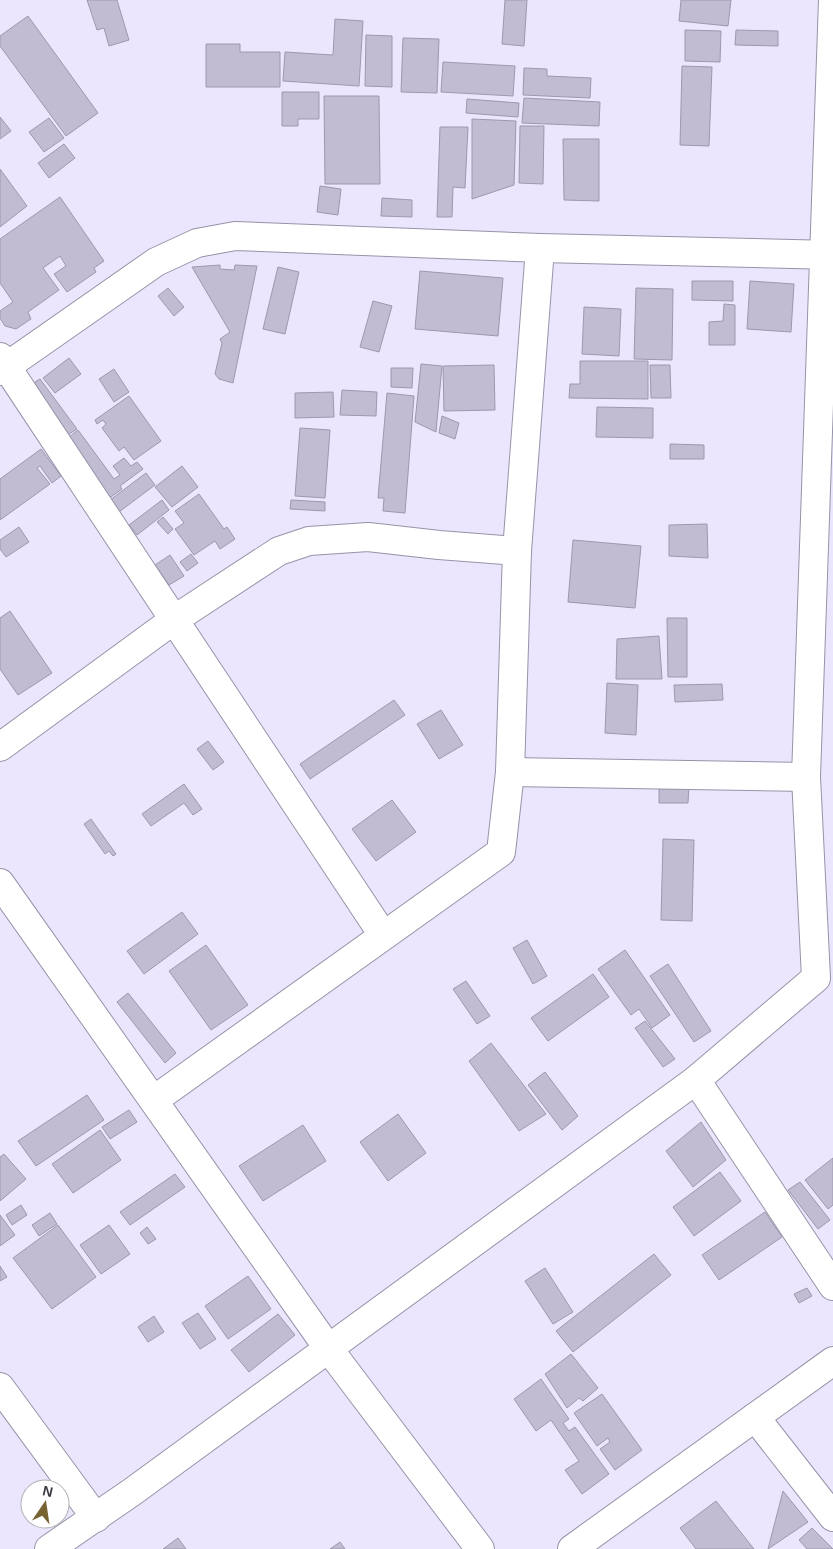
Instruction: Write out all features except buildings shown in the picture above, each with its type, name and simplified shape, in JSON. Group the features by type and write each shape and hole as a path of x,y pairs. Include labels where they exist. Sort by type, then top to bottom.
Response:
{"street":[{"path":"49,1549 96,1518 696,1080 816,978 806,777 828,255 832,0"},
{"path":"383,935 174,619 2,365 156,262 197,243 235,236 540,248 828,255"},
{"path":"154,1100 383,935 500,854 510,772 517,551 540,248"},
{"path":"0,747 174,619 278,551 309,541 368,537 517,551"},
{"path":"510,772 806,777"},
{"path":"0,883 328,1348 480,1549"},
{"path":"696,1080 833,1286"},
{"path":"572,1549 833,1361"},
{"path":"0,1387 96,1518"},
{"path":"755,1417 833,1517"}]}
